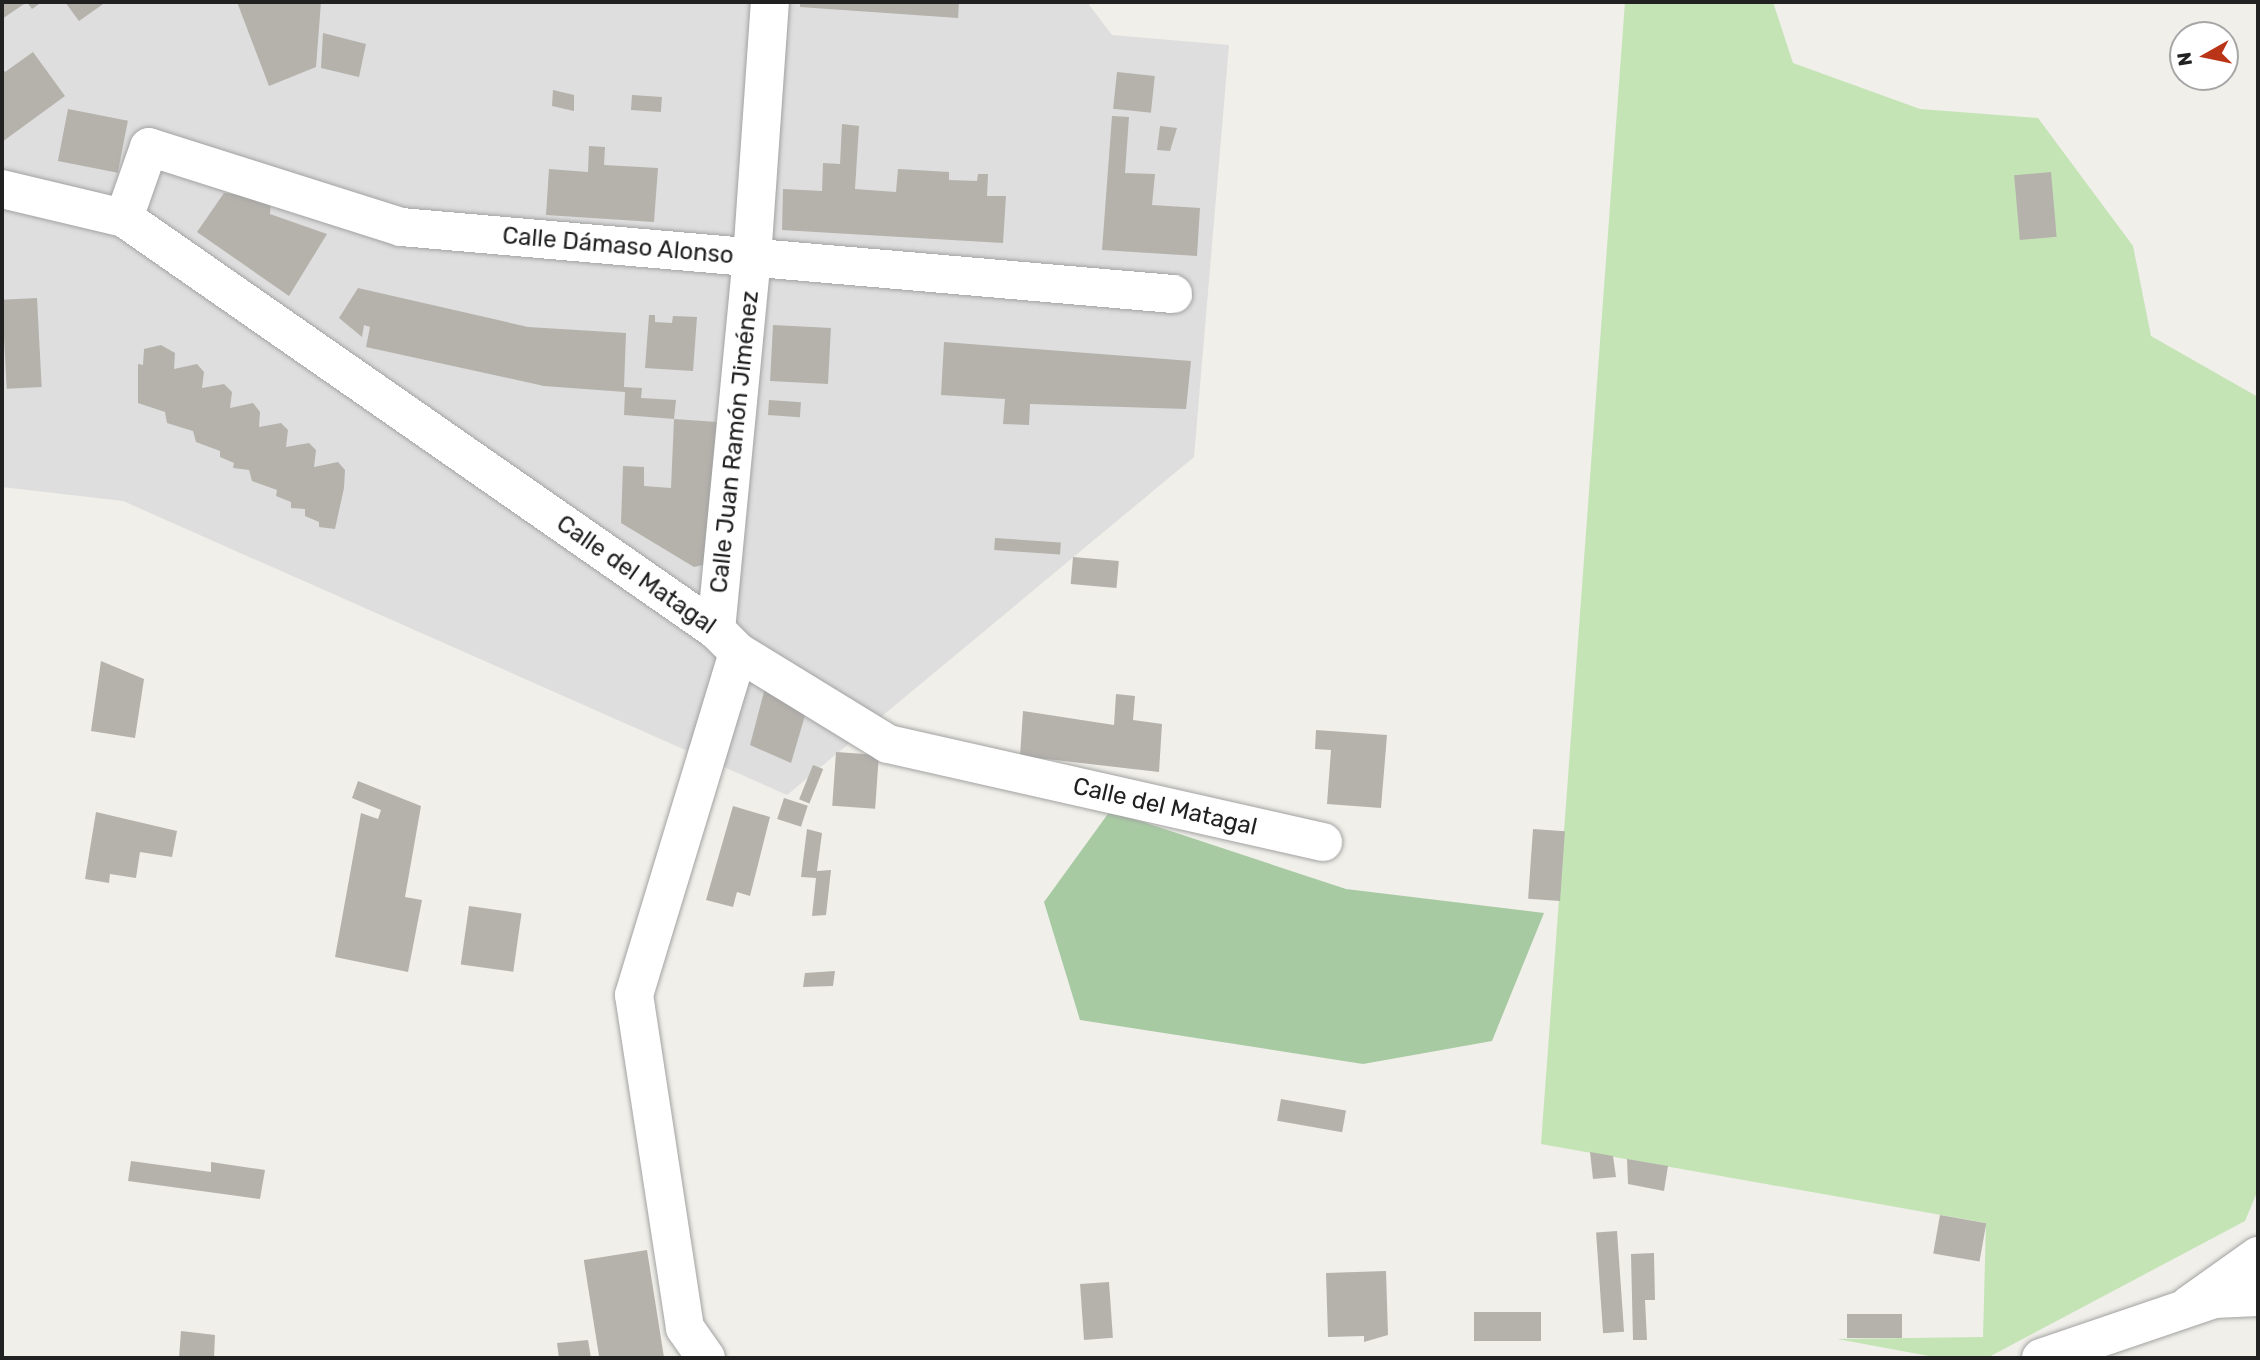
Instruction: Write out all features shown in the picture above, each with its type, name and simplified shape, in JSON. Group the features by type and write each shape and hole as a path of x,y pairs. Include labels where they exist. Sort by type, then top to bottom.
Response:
{"street":[{"name":"Calle Juan Ramón Jiménez","path":"706,1358 685,1328 634,995 727,641 769,2"},
{"name":"Calle Dámaso Alonso","path":"124,218 149,147 401,227 1173,294"},
{"name":"Calle del Matagal","path":"2,189 124,218 727,641 888,744 1323,842"},
{"path":"2183,1309 2258,1256"},
{"path":"2041,1358 2214,1299 2258,1297"}],"shaded area":[{"path":"2,2 1087,2 1112,35 1229,45 1194,457 787,795 123,501 2,487"}],"green space":[{"path":"1625,2 1773,2 1793,63 1920,109 2038,118 2133,246 2151,336 2258,397 2258,1190 2245,1221 1987,1358 1940,1358 1837,1339 1983,1337 1986,1223 1541,1144"},
{"path":"1110,811 1346,889 1544,913 1492,1041 1363,1064 1080,1020 1044,902"}],"building":[{"path":"2,2 27,2 2,19"},
{"path":"27,2 42,2 32,9"},
{"path":"65,2 106,2 79,21"},
{"path":"237,2 321,2 316,67 269,86"},
{"path":"800,2 959,2 958,18 800,7"},
{"path":"323,33 366,44 359,77 321,68"},
{"path":"33,52 65,96 2,142 2,67 5,72"},
{"path":"1117,72 1155,76 1151,113 1113,109"},
{"path":"553,90 574,95 574,111 552,106"},
{"path":"632,95 662,97 661,112 631,110"},
{"path":"68,109 128,121 118,173 58,161"},
{"path":"1112,116 1129,117 1125,173 1155,174 1152,205 1200,208 1197,256 1102,250"},
{"path":"842,124 859,126 855,189 896,192 898,169 949,172 949,180 977,181 978,174 988,174 987,196 1006,196 1003,243 782,230 783,189 822,191 823,163 840,164"},
{"path":"1160,126 1177,128 1170,151 1157,150"},
{"path":"589,146 605,147 604,165 658,168 654,222 546,215 549,169 588,172"},
{"path":"2051,172 2057,237 2020,240 2014,175"},
{"path":"224,193 271,198 270,214 327,234 289,296 197,232"},
{"path":"358,288 528,327 626,333 624,387 642,388 641,398 676,400 674,419 624,415 625,392 544,386 366,347 370,327 364,325 362,337 339,318"},
{"path":"37,298 42,387 7,389 2,300"},
{"path":"649,315 655,315 655,322 672,323 673,316 697,317 693,371 645,368"},
{"path":"773,325 831,328 828,384 770,381"},
{"path":"944,342 1191,361 1186,409 1030,404 1029,425 1003,424 1005,399 941,395"},
{"path":"161,345 175,353 174,369 197,364 204,372 202,388 224,384 232,392 230,408 253,403 260,412 259,427 281,423 288,430 286,447 309,443 316,450 314,467 338,462 345,470 335,529 319,527 319,522 305,516 305,509 291,508 291,502 276,496 277,490 252,481 249,470 233,468 234,463 220,457 220,451 196,442 193,431 167,423 165,412 138,403 138,364 143,365 144,349"},
{"path":"769,400 801,402 800,417 768,415"},
{"path":"674,419 717,422 707,564 694,567 621,523 623,466 644,467 644,486 671,488"},
{"path":"995,538 1061,543 1060,555 994,550"},
{"path":"1073,557 1119,561 1116,588 1071,584"},
{"path":"101,661 144,679 135,738 91,731"},
{"path":"765,688 806,712 791,763 750,745"},
{"path":"1116,694 1135,696 1133,720 1162,724 1159,772 1020,756 1023,711 1114,725"},
{"path":"1316,730 1387,735 1381,808 1327,804 1331,750 1315,749"},
{"path":"836,752 879,755 875,809 832,806"},
{"path":"813,765 823,769 809,803 799,799"},
{"path":"358,781 421,806 405,897 422,900 408,972 335,957 361,813 378,819 381,810 352,798"},
{"path":"784,798 808,806 801,827 777,819"},
{"path":"733,806 770,817 750,896 737,892 733,907 706,900"},
{"path":"96,812 177,831 172,857 140,852 136,878 110,874 109,883 85,879"},
{"path":"807,829 822,833 817,871 831,870 826,915 812,916 816,878 801,877"},
{"path":"1533,829 1565,831 1560,901 1528,899"},
{"path":"469,906 521,913 513,972 461,964"},
{"path":"835,971 833,986 803,987 805,973"},
{"path":"1281,1099 1346,1110 1342,1132 1277,1121"},
{"path":"1590,1152 1613,1156 1616,1177 1593,1179"},
{"path":"1627,1159 1668,1166 1664,1191 1628,1184"},
{"path":"131,1161 211,1172 211,1162 265,1170 260,1199 128,1181"},
{"path":"1940,1215 1986,1223 1980,1262 1933,1253"},
{"path":"1617,1231 1624,1332 1603,1333 1596,1232"},
{"path":"647,1250 664,1358 599,1358 584,1260"},
{"path":"1654,1253 1655,1300 1645,1300 1647,1340 1633,1340 1631,1254"},
{"path":"1386,1271 1388,1335 1364,1342 1364,1336 1328,1337 1326,1273"},
{"path":"1109,1282 1113,1338 1084,1340 1080,1284"},
{"path":"1474,1312 1541,1312 1541,1341 1474,1341"},
{"path":"1847,1314 1902,1314 1902,1338 1847,1338"},
{"path":"181,1331 215,1335 214,1358 179,1358"},
{"path":"588,1340 591,1358 559,1358 557,1343"}]}
